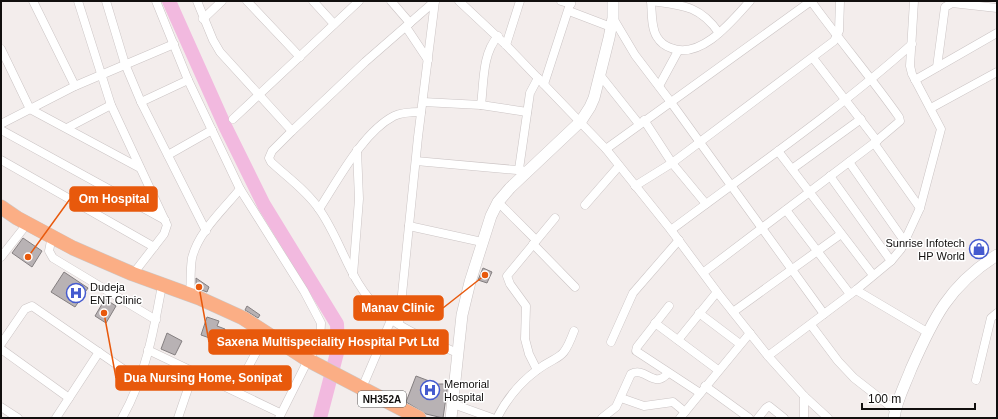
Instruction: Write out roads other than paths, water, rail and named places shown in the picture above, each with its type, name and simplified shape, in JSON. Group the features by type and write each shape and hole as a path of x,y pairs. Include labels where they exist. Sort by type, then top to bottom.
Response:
{"highway":[{"name":"NH352A","path":"1,207 27,224 133,274 190,295 243,318 267,332 312,363 362,388 402,414 419,418"}],"street":[{"path":"33,1 75,86"},
{"path":"78,1 111,105 165,220 166,229 133,274"},
{"path":"106,1 125,64 141,102 206,231"},
{"path":"148,350 236,390 280,415 312,363 320,342 321,323 304,291 240,190 188,80 156,1"},
{"path":"197,1 203,19 220,52 292,131"},
{"path":"203,19 222,1"},
{"path":"247,1 300,57"},
{"path":"313,1 334,24"},
{"path":"233,119 359,1"},
{"path":"391,1 408,25 428,60"},
{"path":"435,1 365,62 292,131 272,151 269,159 319,209 353,276 367,296 391,320 457,353"},
{"path":"399,324 421,112 435,1"},
{"path":"459,1 498,36 606,149 679,240 704,272 717,292 768,356 804,396 828,418"},
{"path":"506,45 520,1"},
{"path":"561,1 612,22 824,314"},
{"path":"451,418 462,315 482,242 498,202 523,170 581,122 594,98 612,22 613,1"},
{"path":"719,33 712,23 693,8 679,4 651,1 656,36 662,43 678,51 690,50 706,44 719,33 750,1"},
{"path":"606,149 641,122 811,1 837,37 871,78 900,119 898,124 876,142 704,272"},
{"path":"635,186 672,163 834,41 837,37 840,1"},
{"path":"768,356 811,325 891,261 905,242 920,208 941,129 915,80 910,66 914,1"},
{"path":"937,67 945,7 952,3 984,4 997,8"},
{"path":"523,170 527,112 531,89 541,81 571,5"},
{"path":"915,80 997,33"},
{"path":"481,105 487,52 491,44 498,36"},
{"path":"1,124 75,86 174,44"},
{"path":"671,230 778,151 912,44"},
{"path":"1,49 30,109 140,168"},
{"path":"659,86 678,51"},
{"path":"813,58 861,119 920,208"},
{"path":"930,108 997,72"},
{"path":"600,75 641,122 706,204"},
{"path":"141,102 188,80"},
{"path":"423,102 481,105 527,112"},
{"path":"67,128 111,105"},
{"path":"319,209 358,150 386,121 395,115 406,112 421,112"},
{"path":"792,169 861,119"},
{"path":"1,130 165,220"},
{"path":"168,155 212,130"},
{"path":"353,276 359,199 358,150"},
{"path":"778,151 873,275"},
{"path":"1,160 154,247"},
{"path":"416,161 523,170"},
{"path":"849,162 905,242"},
{"path":"585,205 619,166"},
{"path":"830,176 891,261"},
{"path":"190,295 192,259 196,246 206,231 240,190"},
{"path":"498,202 575,287"},
{"path":"786,210 853,292 927,332"},
{"path":"537,370 529,354 525,340 526,306 507,279 509,272 555,218"},
{"path":"1,257 27,224"},
{"path":"409,226 482,242"},
{"path":"733,312 841,234"},
{"path":"52,236 49,251 53,258 156,320"},
{"path":"611,342 633,293 679,240"},
{"path":"811,325 854,378 894,414 927,332 954,290 977,267 997,255"},
{"path":"122,418 139,380 156,320 162,285"},
{"path":"678,340 717,292"},
{"path":"1,344 25,309 32,306 139,380"},
{"path":"669,306 637,347 636,351 700,394"},
{"path":"699,313 740,344"},
{"path":"976,380 992,318 997,313"},
{"path":"362,388 391,320"},
{"path":"655,323 718,370"},
{"path":"498,418 509,398 537,370 565,353 574,331"},
{"path":"236,390 267,332"},
{"path":"621,398 644,406 673,402 683,415 718,370 750,333"},
{"path":"1,349 69,398"},
{"path":"56,418 99,352"},
{"path":"178,418 194,371"},
{"path":"602,418 616,408 629,378 634,372 643,373 658,380 664,378 668,373"},
{"path":"705,386 749,418"},
{"path":"804,396 804,418"},
{"path":"453,404 492,418"},
{"path":"758,418 767,406 771,407 780,417"},
{"path":"1,407 18,418"}],"waterway":[{"path":"169,1 225,126 264,205 337,324 338,349 320,418"}],"place":[{"name":"Sunrise Infotech HP World","path":"979,249"},
{"name":"Om Hospital","path":"28,257"},
{"name":"Manav Clinic","path":"485,275"},
{"name":"Saxena Multispeciality Hospital Pvt Ltd","path":"199,287"},
{"name":"Dudeja ENT Clinic","path":"76,293"},
{"name":"Dua Nursing Home, Sonipat","path":"104,313"},
{"name":"Memorial Hospital","path":"430,390"}]}
